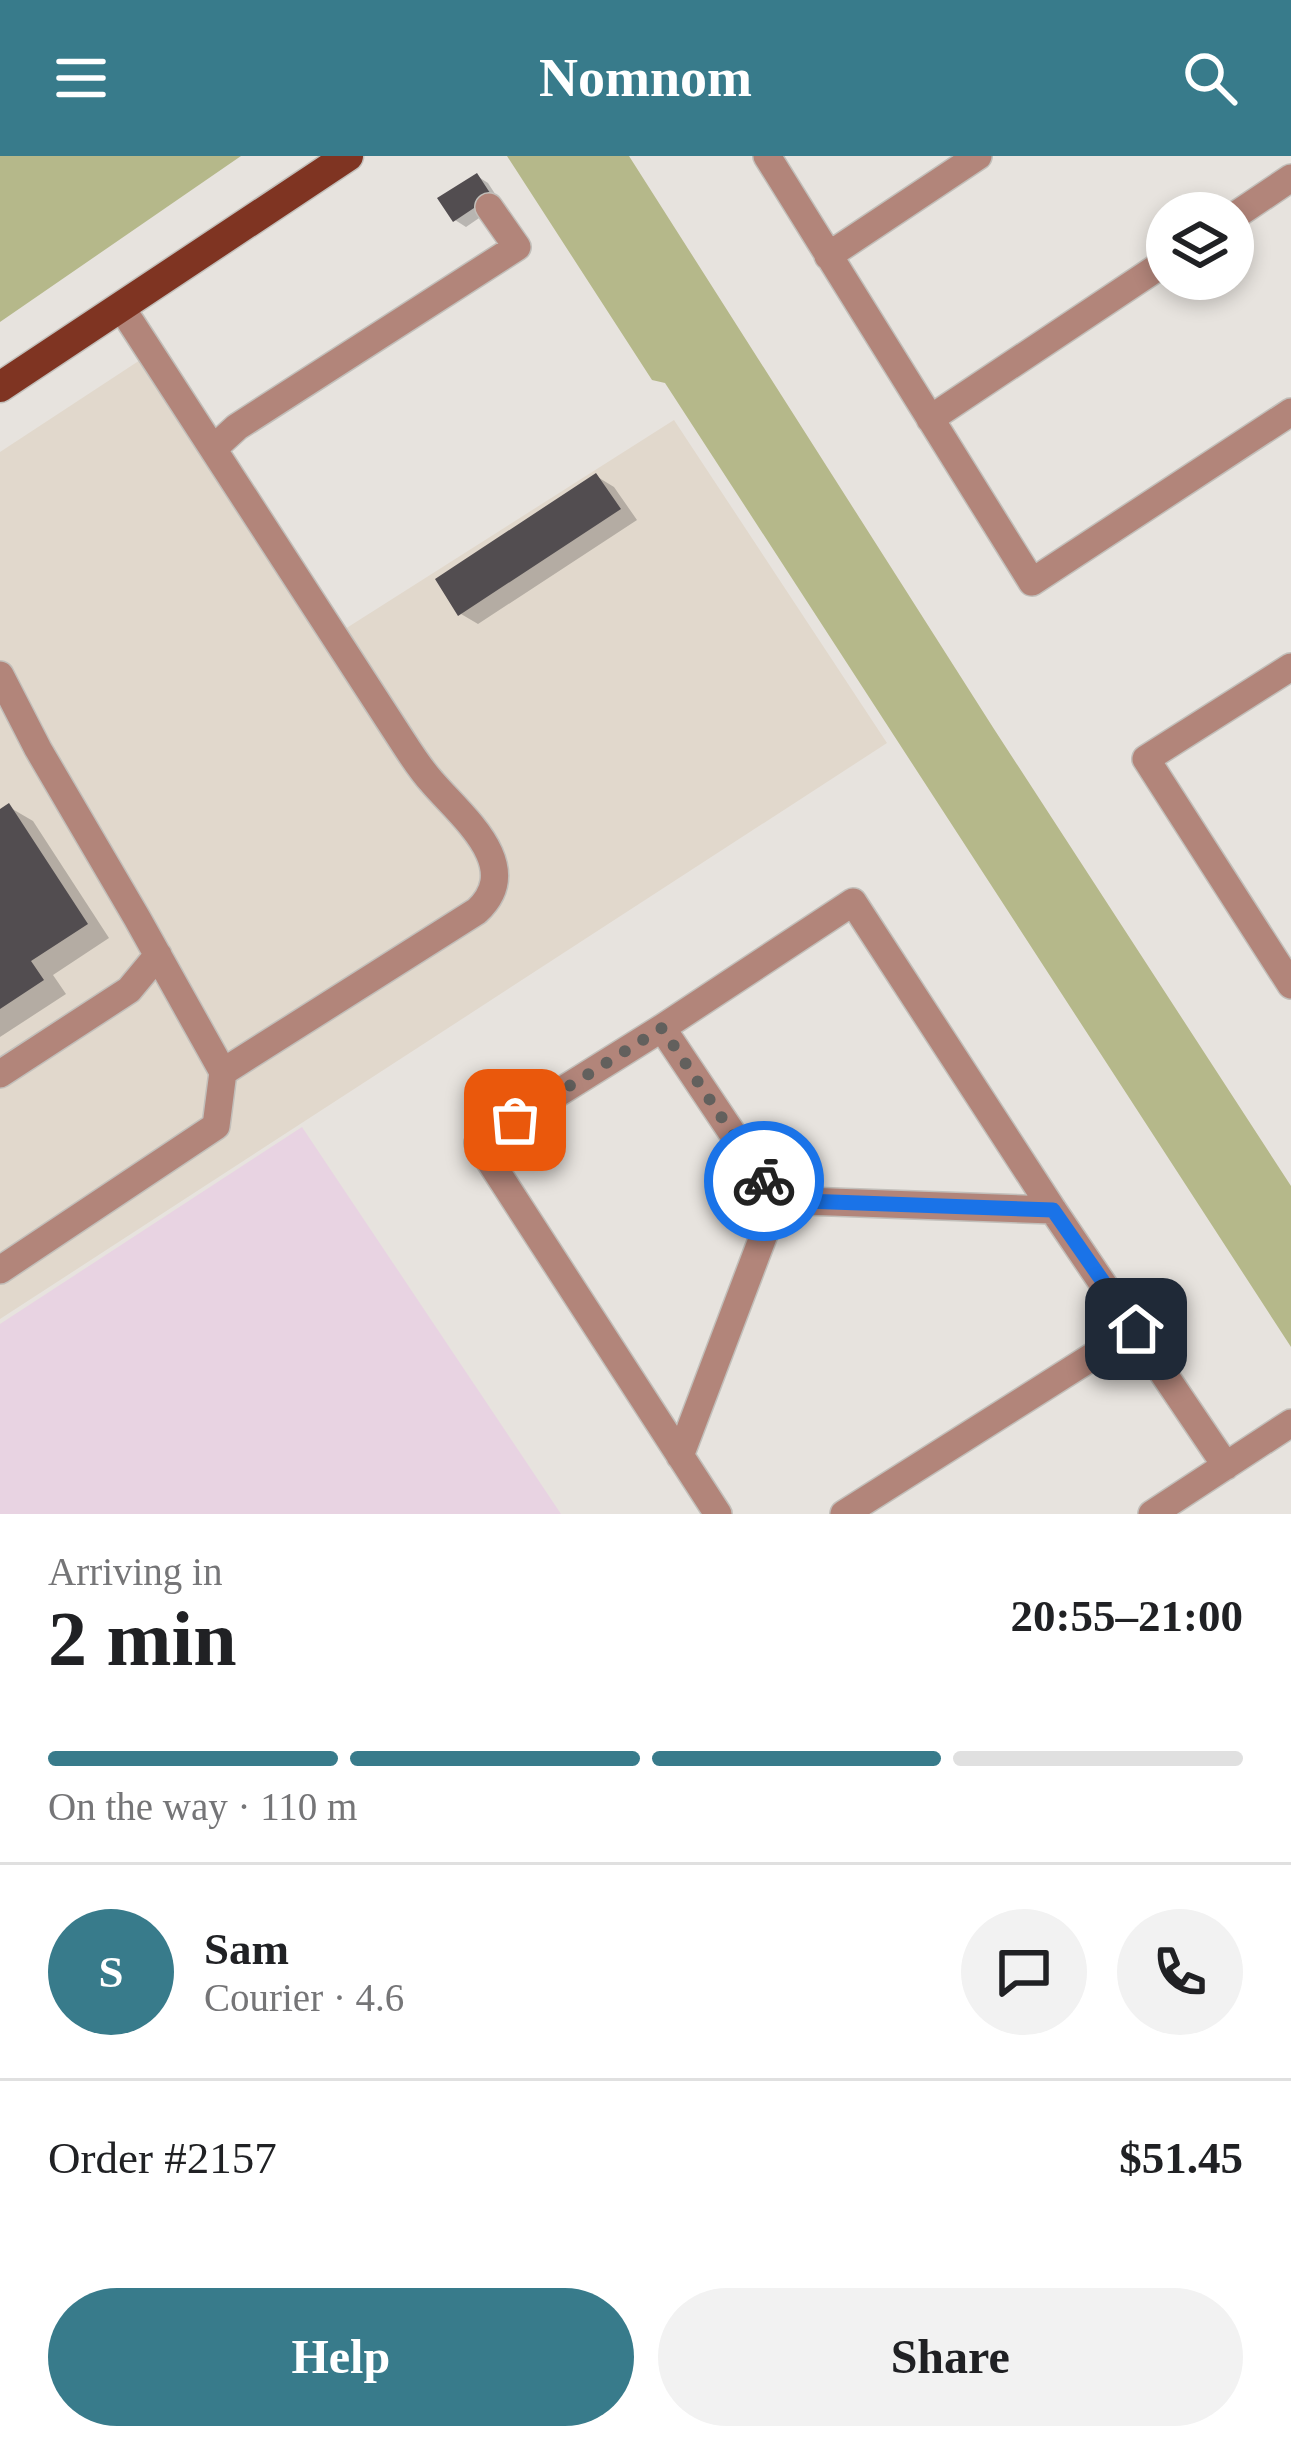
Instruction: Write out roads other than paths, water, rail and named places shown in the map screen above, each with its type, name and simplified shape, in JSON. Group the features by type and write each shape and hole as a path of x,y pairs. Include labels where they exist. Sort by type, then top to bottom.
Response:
{"main road":[{"path":"0,387 348,156"}],"street":[{"path":"767,156 1032,582 1291,412"},
{"path":"828,256 978,156"},
{"path":"1254,203 1291,178"},
{"path":"213,449 237,427 517,248 489,207"},
{"path":"930,419 1146,275"},
{"path":"121,307 403,742 430,781 463,815 495,866 496,882 489,900 477,911 223,1072"},
{"path":"1291,667 1146,759 1291,985"},
{"path":"0,1270 216,1126 223,1072 4,694"},
{"path":"718,1514 478,1143 853,902 1226,1466"},
{"path":"0,1074 129,990 158,955"},
{"path":"662,1028 777,1200"},
{"path":"777,1200 1053,1210"},
{"path":"680,1456 777,1200"},
{"path":"844,1514 1136,1329"},
{"path":"1152,1514 1291,1423"},
{"path":"1190,1489 1206,1514"}]}
